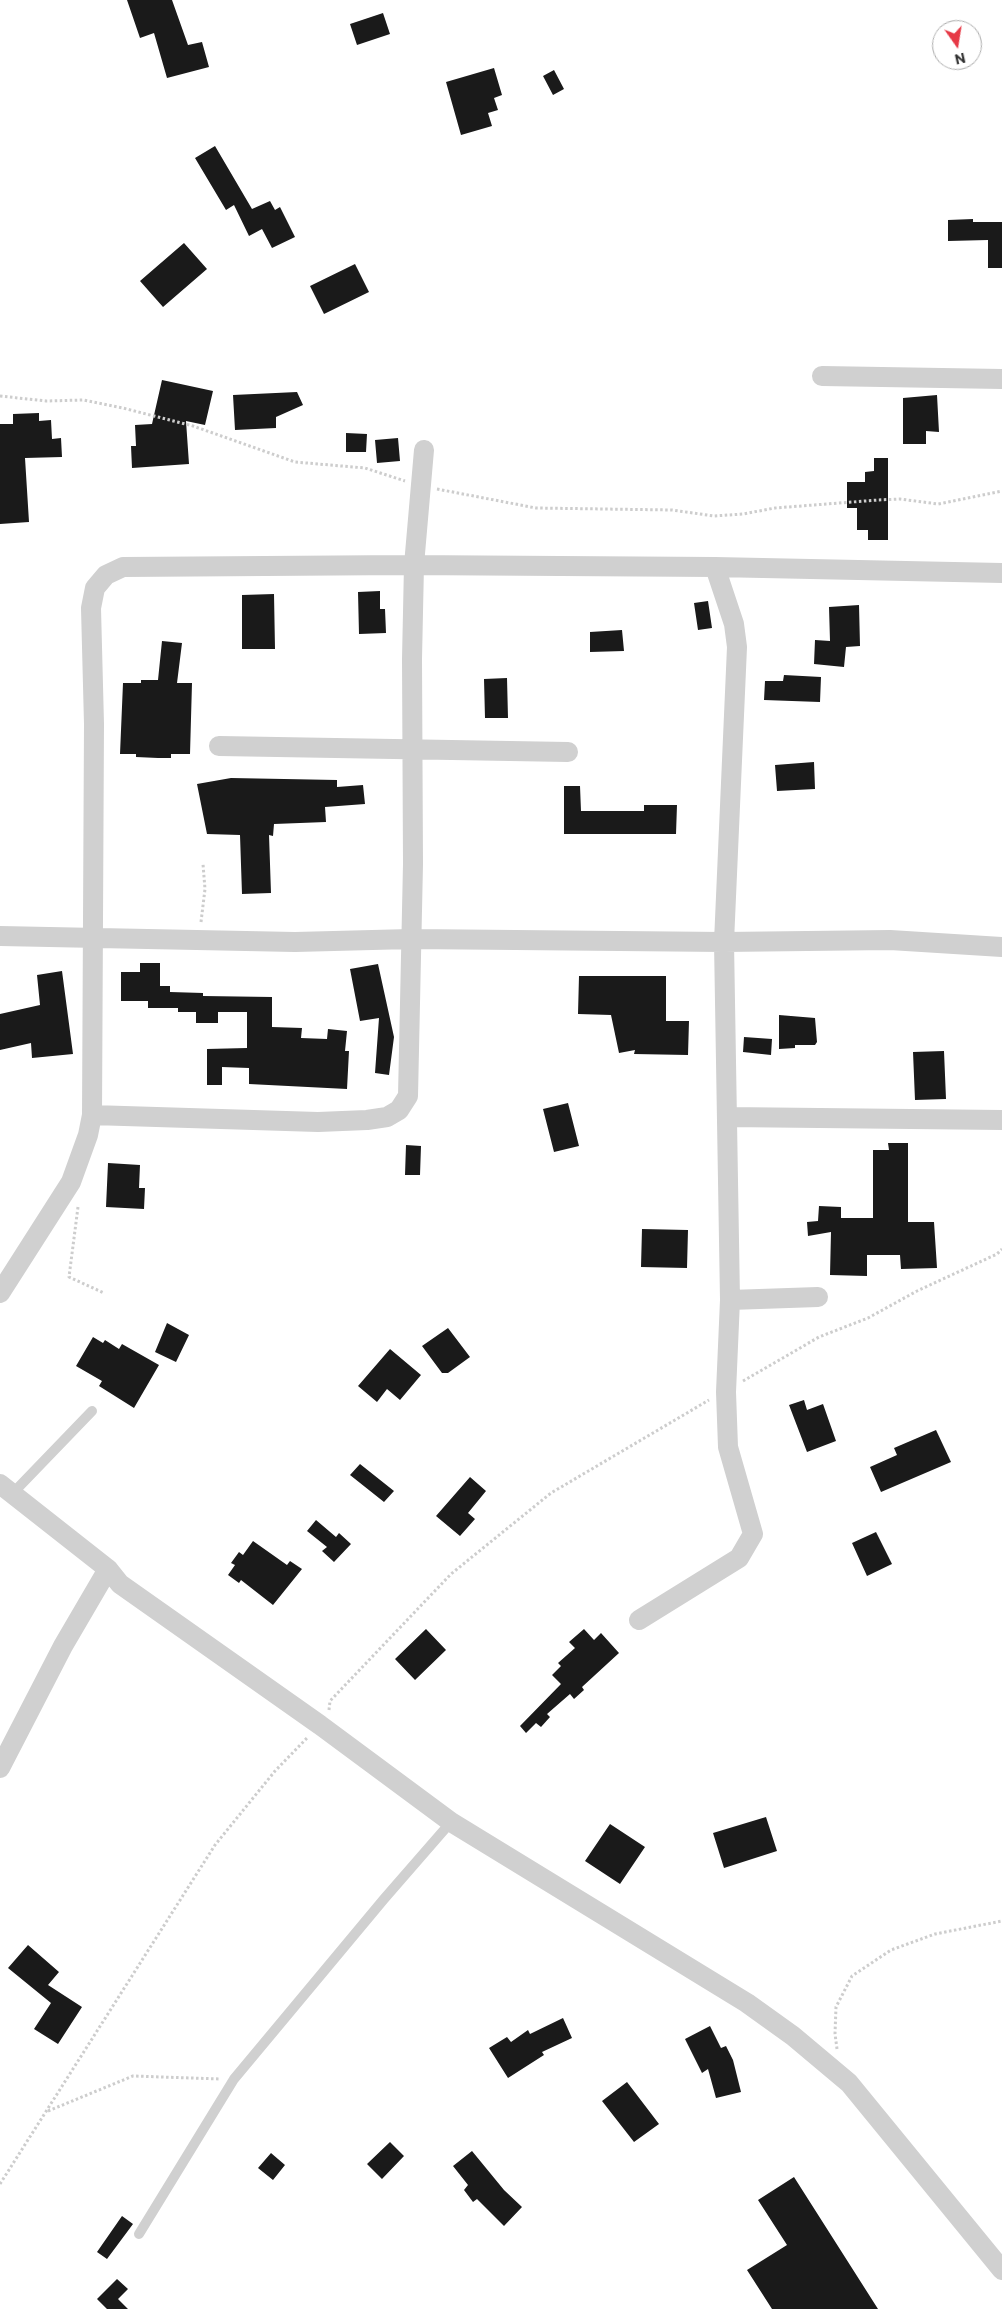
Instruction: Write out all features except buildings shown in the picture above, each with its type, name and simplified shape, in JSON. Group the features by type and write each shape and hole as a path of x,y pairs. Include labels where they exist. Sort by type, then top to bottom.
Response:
{"street":[{"path":"822,376 1002,379"},
{"path":"92,1115 318,1122 387,1117 399,1110 408,1096 414,565 424,450"},
{"path":"0,1293 71,1182 88,1135 92,1115 94,936 91,608 95,588 106,575 123,567 414,565 715,567 1002,573"},
{"path":"639,1620 740,1558 753,1534 728,1447 726,1392 730,1300 724,942 737,647 734,624 715,567"},
{"path":"219,746 568,752"},
{"path":"0,936 94,936 295,942 411,939 724,942 890,940 1002,947"},
{"path":"728,1117 1002,1120"},
{"path":"730,1300 818,1297"},
{"path":"6,1489 108,1569 120,1584 320,1724 452,1822 747,2003 841,2074 1002,2270"},
{"path":"0,1768 64,1646 108,1569"}],"lane":[{"path":"6,1489 92,1410"},
{"path":"139,2234 234,2079 384,1899 452,1822"}],"path":[{"path":"0,396 46,400 82,400 123,408 193,426 295,462 365,468 421,486 536,508 672,510 714,516 744,514 775,508 878,500 900,499 938,504 1002,491"},
{"path":"203,864 205,889 200,920 205,940"},
{"path":"71,1182 78,1210 69,1277 104,1293"},
{"path":"0,2184 215,1845 275,1771 320,1724 328,1713 330,1701 451,1574 551,1493 691,1409 726,1392 819,1337 868,1318 918,1291 997,1254 1002,1249"},
{"path":"841,2074 835,2034 836,2007 852,1976 891,1950 935,1934 1002,1921"},
{"path":"48,2111 133,2076 234,2079"}]}
